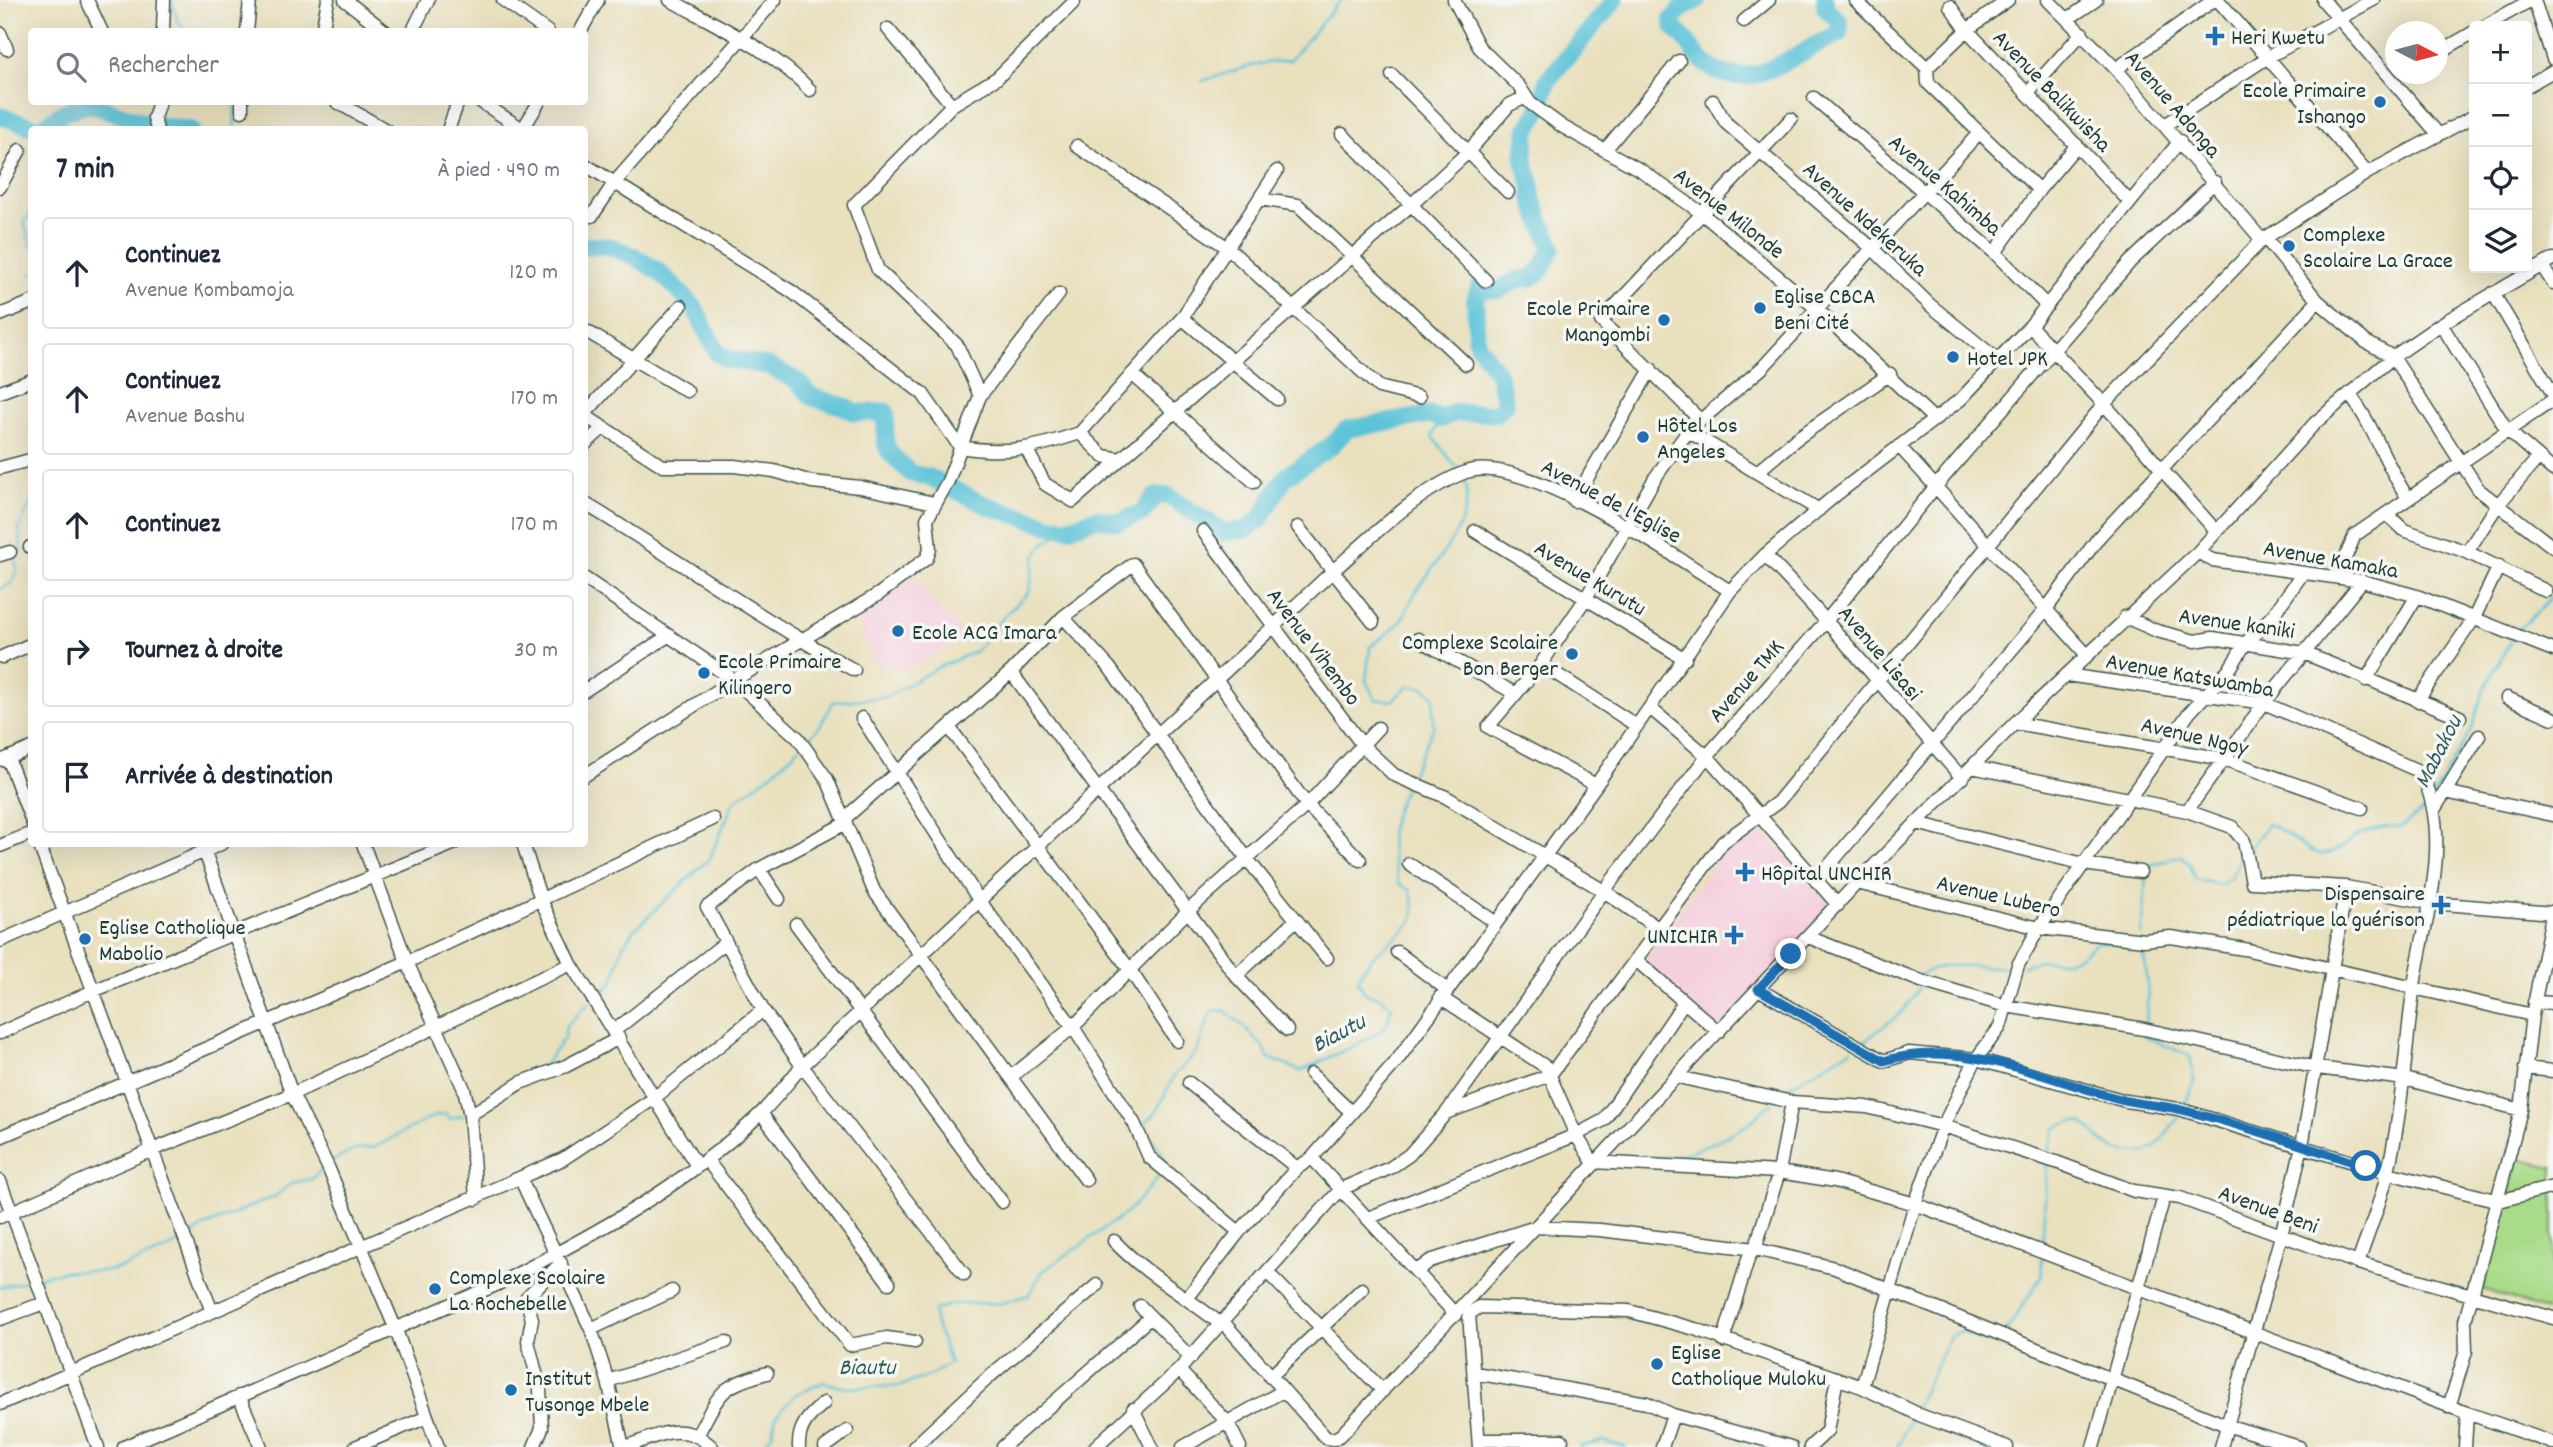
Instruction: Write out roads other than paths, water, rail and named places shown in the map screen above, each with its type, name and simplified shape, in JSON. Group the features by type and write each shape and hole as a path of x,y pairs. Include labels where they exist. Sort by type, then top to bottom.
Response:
{"street":[{"path":"87,0 100,28"},
{"path":"163,28 164,0"},
{"path":"247,28 250,0"},
{"path":"323,28 328,0"},
{"path":"345,0 381,28"},
{"path":"414,28 428,0"},
{"path":"503,0 542,28"},
{"path":"582,28 598,0"},
{"path":"670,0 741,38 794,73 810,90"},
{"path":"592,216 615,182 775,0"},
{"name":"Avenue Milonde","path":"1454,0 1479,47 1519,86 1527,100 1546,115 1642,171 1700,212 1817,309 1890,374 1935,420"},
{"path":"1744,21 1769,0"},
{"path":"1927,68 1967,30 2008,0"},
{"name":"Avenue Adonga","path":"2048,0 2069,18 2116,69 2318,301 2366,342 2393,358"},
{"path":"2069,18 2096,0"},
{"path":"2116,69 2216,0 2367,173"},
{"path":"2323,0 2385,64"},
{"path":"2165,125 2268,57 2373,0"},
{"path":"2494,21 2532,0 2552,69 2530,84"},
{"path":"1856,1 1927,68 1928,83 2039,190"},
{"path":"980,396 957,345 878,270 853,205 953,105 997,78 1074,2"},
{"name":"Avenue Balikwisha","path":"1950,6 1967,30 2029,92 2129,201"},
{"path":"888,29 953,105"},
{"path":"0,33 7,49"},
{"path":"2029,92 2082,33"},
{"path":"2448,47 2469,35"},
{"path":"1605,150 1679,61"},
{"path":"1392,75 1508,192"},
{"path":"2403,84 2439,135"},
{"name":"Avenue Kahimba","path":"1814,97 1995,253 2047,306"},
{"path":"1027,450 1045,484 1073,501 1412,204 1468,152 1509,105 1527,100"},
{"name":"Avenue Ndekeruka","path":"1713,101 1726,123 1872,248 1930,304 1999,361"},
{"path":"155,124 158,105"},
{"path":"342,105 379,126"},
{"path":"449,126 457,105"},
{"path":"486,105 518,126"},
{"path":"525,126 537,105"},
{"path":"1699,419 1601,321 1700,212 1791,118"},
{"path":"1447,1112 1550,1075 1723,842 1778,802 2104,404 2264,239 2367,173 2469,119"},
{"path":"1596,785 1488,727 1541,664 1586,598 1655,478 1688,431 1762,368 1979,133"},
{"path":"1342,134 1486,281"},
{"path":"1188,1297 1239,1232 1297,1168 1312,1158 1396,1062 1494,922 1596,785 1730,591 1765,555 1935,420 1999,361 2030,327 2180,141"},
{"path":"1995,253 2039,190 2077,145"},
{"path":"1077,146 1228,248 1378,387 1419,397"},
{"path":"0,187 20,150"},
{"path":"588,166 802,300 923,394 960,447 981,451 1027,450 1080,433 1182,318 1277,171"},
{"name":"Avenue TMK","path":"1341,1189 1390,1168 1409,1155 1447,1112 1604,891 1707,756 1827,620 1936,485 2052,350 2130,262 2215,182"},
{"path":"1259,199 1298,205 1466,364"},
{"path":"1114,1241 1138,1266 1188,1297 1223,1324 1326,1438 1334,1439 1462,1313 1593,1162 1678,1077 1857,883 2015,723 2125,617 2198,552 2315,423 2393,358 2441,324 2493,293 2548,262 2553,283"},
{"path":"2493,293 2553,394"},
{"path":"588,773 734,680 878,594 927,558 927,519 945,486 980,396 1059,294"},
{"path":"1816,881 2047,608 2099,537 2318,301"},
{"path":"0,316 28,304"},
{"path":"588,411 681,306"},
{"path":"1182,318 1277,398"},
{"path":"2441,324 2507,430 2553,470"},
{"path":"2030,327 2104,404 2159,470 2216,531"},
{"path":"588,332 687,391"},
{"path":"2393,358 2479,490 2553,547"},
{"path":"1574,501 1651,369"},
{"path":"1132,374 1254,482"},
{"path":"1757,472 1796,439 1890,374"},
{"path":"0,392 28,382"},
{"path":"2349,394 2362,410 2397,482 2408,498"},
{"path":"2337,577 2355,535 2553,400"},
{"path":"588,418 663,466 734,466 774,471 811,482 860,487 934,503"},
{"path":"588,441 603,428"},
{"path":"1688,431 1819,510"},
{"path":"1080,433 1103,456 1121,459"},
{"path":"1899,446 1990,544"},
{"path":"2467,552 2497,506 2538,458"},
{"path":"0,468 28,461"},
{"name":"Avenue de l'Eglise","path":"1334,571 1398,513 1462,474 1480,469 1520,475 1628,527 1730,591"},
{"path":"588,506 802,641 854,670"},
{"path":"2387,514 2404,530 2467,552 2546,591"},
{"path":"1298,527 1373,622"},
{"name":"Avenue Vihembo","path":"1203,531 1363,746 1394,775 1419,785 1543,855 1604,891 1659,929"},
{"name":"Avenue Kurutu","path":"1475,531 1685,659"},
{"name":"Avenue Katswamba","path":"1990,544 2087,655"},
{"name":"Avenue Kamaka","path":"2198,552 2212,560 2362,581 2417,596 2553,650"},
{"name":"Avenue Lisasi","path":"1765,555 1827,620 1876,682 1962,778"},
{"path":"964,1274 802,1066 763,1010 707,907 759,869 845,821 1011,671 1063,617 1133,564 1307,805 1360,860"},
{"path":"2417,701 2473,620 2499,566"},
{"path":"124,1447 559,1258 701,1163 761,1114 802,1066 1334,571"},
{"path":"1862,1387 1915,1203 1943,1126 1976,1059 2000,1027 2017,967 2039,928 2189,713 2229,670 2245,644 2273,615 2303,573"},
{"path":"588,581 734,680 802,743 827,779 874,891 1086,1180"},
{"path":"2187,811 2264,703 2362,581"},
{"path":"2366,680 2417,596"},
{"path":"1063,617 1109,667 1248,860 1327,958"},
{"name":"Avenue kaniki","path":"2125,617 2157,631 2195,641 2213,638 2304,653 2460,717"},
{"path":"588,688 668,636"},
{"path":"1418,639 1516,694"},
{"path":"2,657 28,646"},
{"path":"1541,664 1637,726"},
{"path":"1011,671 1236,976 1287,1030"},
{"name":"Avenue Katswamba","path":"2066,675 2264,703 2421,772 2435,807"},
{"path":"2507,698 2553,718"},
{"path":"1650,708 1707,756 1838,905"},
{"path":"862,718 979,900 1073,1027 1134,1122 1149,1157 1239,1232"},
{"name":"Avenue Ngoy","path":"2015,723 2224,759 2362,808"},
{"path":"949,727 1130,970 1177,1041"},
{"path":"1011,1077 1073,1027 1189,910 1307,805 1378,727"},
{"path":"2358,1263 2388,1173 2405,1079 2414,990 2432,903 2435,807 2479,736"},
{"path":"28,750 4,760 28,813"},
{"path":"1972,767 2187,811 2232,827 2244,841 2252,882 2346,887 2432,903 2553,912 2533,1009 2521,1110 2465,1321 2466,1351 2449,1407"},
{"path":"2445,792 2553,816"},
{"path":"0,1137 407,962 713,819"},
{"path":"1916,823 2084,864 2140,872"},
{"path":"0,846 28,835"},
{"path":"40,847 187,1237 212,1312"},
{"path":"0,941 203,847 292,1094 327,1164 396,1330 425,1418 438,1447"},
{"path":"364,847 407,962 464,1089 469,1112 476,1199"},
{"path":"0,1034 93,991 446,847"},
{"path":"524,847 541,900 571,964 616,1034 653,1099 701,1163 850,1345 887,1338 915,1342"},
{"path":"1409,864 1494,922"},
{"path":"759,869 779,899"},
{"name":"Avenue Lubero","path":"1857,883 2039,928 2138,939 2183,939 2414,990 2533,1009 2553,1003"},
{"path":"2221,1447 2281,1236 2302,1146 2346,887"},
{"path":"1236,976 1296,920"},
{"path":"796,924 860,1014 1002,1202"},
{"path":"1808,937 1918,979 2006,1006 2144,1029 2317,1068 2405,1079 2521,1110"},
{"path":"469,1112 520,1083 566,1066 616,1034 726,942"},
{"path":"1397,952 1443,993 1546,1067 1576,1135 1593,1162"},
{"path":"1636,960 1719,1032"},
{"path":"5,1215 152,1150 292,1094 571,964"},
{"path":"1758,989 1884,1061 1909,1053 1976,1059 2126,1101 2184,1110 2388,1173 2499,1201 2553,1187"},
{"path":"1368,1218 1576,1135 1604,1120 1684,1002"},
{"path":"0,1404 521,1180 563,1159 653,1099 763,1010"},
{"path":"2525,1068 2553,1071"},
{"path":"1311,1074 1350,1112"},
{"name":"Avenue Beni","path":"1678,1077 1782,1100 1867,1107 1943,1126 2056,1162 2134,1191 2180,1198 2358,1263 2553,1318"},
{"path":"1189,1083 1297,1168"},
{"path":"1723,1341 1779,1171 1782,1100"},
{"path":"761,1114 889,1283"},
{"path":"1312,1158 1416,1271 1462,1313 1475,1373 1479,1444 1562,1440"},
{"path":"1593,1162 1779,1171 1835,1181 1915,1203 2449,1407 2553,1443"},
{"path":"521,1180 591,1329 608,1381 624,1447 678,1430 698,1434 712,1447"},
{"path":"0,1181 5,1215 35,1278 98,1447"},
{"path":"1095,1447 1191,1358 1341,1189"},
{"path":"2093,1447 2164,1197"},
{"path":"1416,1271 1430,1261 1536,1227 1600,1230 1755,1249 1835,1268 2226,1425 2299,1447"},
{"path":"534,1447 542,1428 540,1389 528,1341 532,1319 526,1298 559,1258"},
{"path":"1267,1272 1382,1391"},
{"path":"914,1447 989,1377 1097,1285"},
{"path":"1270,1377 1362,1290"},
{"path":"591,1329 672,1291"},
{"path":"0,1319 44,1303"},
{"path":"1140,1306 1191,1358"},
{"path":"1462,1313 1479,1307 1629,1311 1695,1329 1723,1341 1837,1378 1917,1413 2007,1447"},
{"path":"1003,1447 1151,1317"},
{"path":"608,1381 726,1342"},
{"path":"1179,1370 1228,1423 1240,1447"},
{"path":"698,1434 722,1390 738,1381 767,1373"},
{"path":"1475,1373 1647,1403 1674,1415 1784,1446"},
{"path":"1810,1447 1827,1431 1837,1378"},
{"path":"1183,1447 1283,1391"},
{"path":"239,1396 261,1447"},
{"path":"799,1447 799,1436 806,1418 824,1403"},
{"path":"1133,1409 1152,1447"},
{"path":"2465,1447 2467,1413"},
{"path":"1662,1446 1674,1415"},
{"path":"355,1447 425,1418"},
{"path":"825,1447 847,1431"}],"waterway":[{"path":"171,0 183,28"},
{"path":"1202,81 1257,64 1290,60 1341,0"},
{"path":"588,246 609,246 634,256 661,273 695,308 717,353 727,359 769,366 797,381 812,397 846,407 855,413 886,412 885,441 889,452 910,473 931,478 986,505 1051,526 1070,528 1096,518 1118,522 1142,513 1156,496 1168,496 1225,533 1247,529 1260,520 1285,477 1332,445 1347,429 1430,415 1441,419 1454,413 1496,413 1505,404 1498,373 1477,344 1475,301 1479,288 1498,290 1517,280 1531,278 1542,269 1552,247 1532,199 1532,187 1524,159 1527,131 1541,106 1547,81 1615,0"},
{"path":"1698,0 1685,6 1672,19 1674,28 1710,67 1726,74 1743,76 1776,67 1839,34 1840,22 1825,8 1825,0"},
{"path":"44,126 64,112 87,105"},
{"path":"93,105 149,124 163,126"},
{"path":"234,105 235,126"},
{"path":"0,116 31,126"},
{"path":"28,217 24,223 28,235"},
{"name":"Biautu","path":"1441,419 1432,436 1459,471"},
{"name":"Biautu","path":"1410,777 1433,729 1434,696 1425,688 1408,686 1392,701 1375,699 1366,681 1370,647 1399,623 1417,590 1454,536 1466,506 1467,491 1463,476"},
{"path":"0,589 12,583 17,570 15,558 21,550 19,528 28,509"},
{"path":"805,742 820,726 833,702 886,697 937,668 976,651 1007,613 1029,592 1035,560 1041,547 1070,528"},
{"name":"Mabakou","path":"2518,630 2553,596"},
{"name":"Mabakou","path":"2434,795 2473,726 2483,691 2512,639"},
{"path":"601,993 613,982 623,945 636,928 710,858 734,801 770,775 800,747"},
{"name":"Biautu","path":"1165,1163 1162,1152 1143,1124 1155,1114 1174,1076 1197,1052 1210,1015 1215,1010 1225,1011 1242,1025 1261,1044 1269,1058 1301,1071 1370,1038 1386,1026 1392,1007 1380,997 1365,993 1358,981 1370,960 1406,928 1414,913 1410,890 1399,884 1390,834 1406,786"},
{"name":"Mabakou","path":"2250,848 2268,824 2314,852 2331,853 2364,833 2380,828 2401,827 2428,807"},
{"path":"2141,934 2147,866 2181,856 2190,864 2195,879 2221,885 2231,878 2242,854"},
{"path":"2023,966 2034,962 2068,961 2086,952 2096,942 2116,943"},
{"path":"2141,944 2148,984 2145,1024"},
{"path":"1921,975 1931,970 1954,966 2013,967"},
{"path":"1861,1044 1902,1012 1920,986"},
{"path":"515,1079 521,1073 544,1066 564,1038 566,1026 589,1003"},
{"path":"2145,1033 2146,1037 2190,1056 2194,1081 2184,1108"},
{"path":"1779,1096 1783,1090 1852,1049"},
{"path":"1637,1159 1671,1157 1702,1148 1750,1123 1772,1104"},
{"path":"329,1163 356,1149 375,1147 434,1116 447,1114 449,1119 464,1115"},
{"path":"2048,1154 2055,1129 2075,1122 2082,1123 2116,1150 2144,1153 2158,1144 2181,1114"},
{"path":"2042,1248 2047,1164"},
{"path":"189,1237 205,1226 276,1196 291,1183 312,1179 324,1167"},
{"name":"Biautu","path":"762,1447 772,1434 776,1416 795,1395 824,1382 846,1388 901,1386 931,1375 950,1363 935,1322 934,1310 953,1304 1002,1303 1029,1295 1042,1272 1129,1211 1162,1173"},
{"path":"40,1277 66,1271 105,1271 121,1268 180,1242"},
{"path":"2006,1332 2041,1277 2042,1258"},
{"path":"0,1287 31,1280"},
{"path":"1915,1409 1950,1336 1962,1332 1990,1343 1999,1339"},
{"path":"1897,1447 1912,1415"},
{"path":"1579,1447 1603,1441 1626,1447"}],"place":[{"name":"Heri Kwetu","path":"2215,36"},
{"name":"Ecole Primaire Ishango","path":"2380,102"},
{"name":"Complexe Scolaire La Grace","path":"2289,246"},
{"name":"Eglise CBCA Beni Cité","path":"1760,308"},
{"name":"Ecole Primaire Mangombi","path":"1664,320"},
{"name":"Hotel JPK","path":"1953,357"},
{"name":"Hôtel Los Angeles","path":"1643,437"},
{"name":"Ecole ACG Imara","path":"898,631"},
{"name":"Complexe Scolaire Bon Berger","path":"1572,654"},
{"name":"Ecole Primaire Kilingero","path":"704,673"},
{"name":"Hôpital UNCHIR","path":"1745,872"},
{"name":"Dispensaire pédiatrique la guérison","path":"2441,905"},
{"name":"UNICHIR","path":"1734,935"},
{"name":"Eglise Catholique Mabolio","path":"85,939"},
{"name":"Complexe Scolaire La Rochebelle","path":"435,1289"},
{"name":"Eglise Catholique Muloku","path":"1657,1364"},
{"name":"Institut Tusonge Mbele","path":"511,1390"}]}
